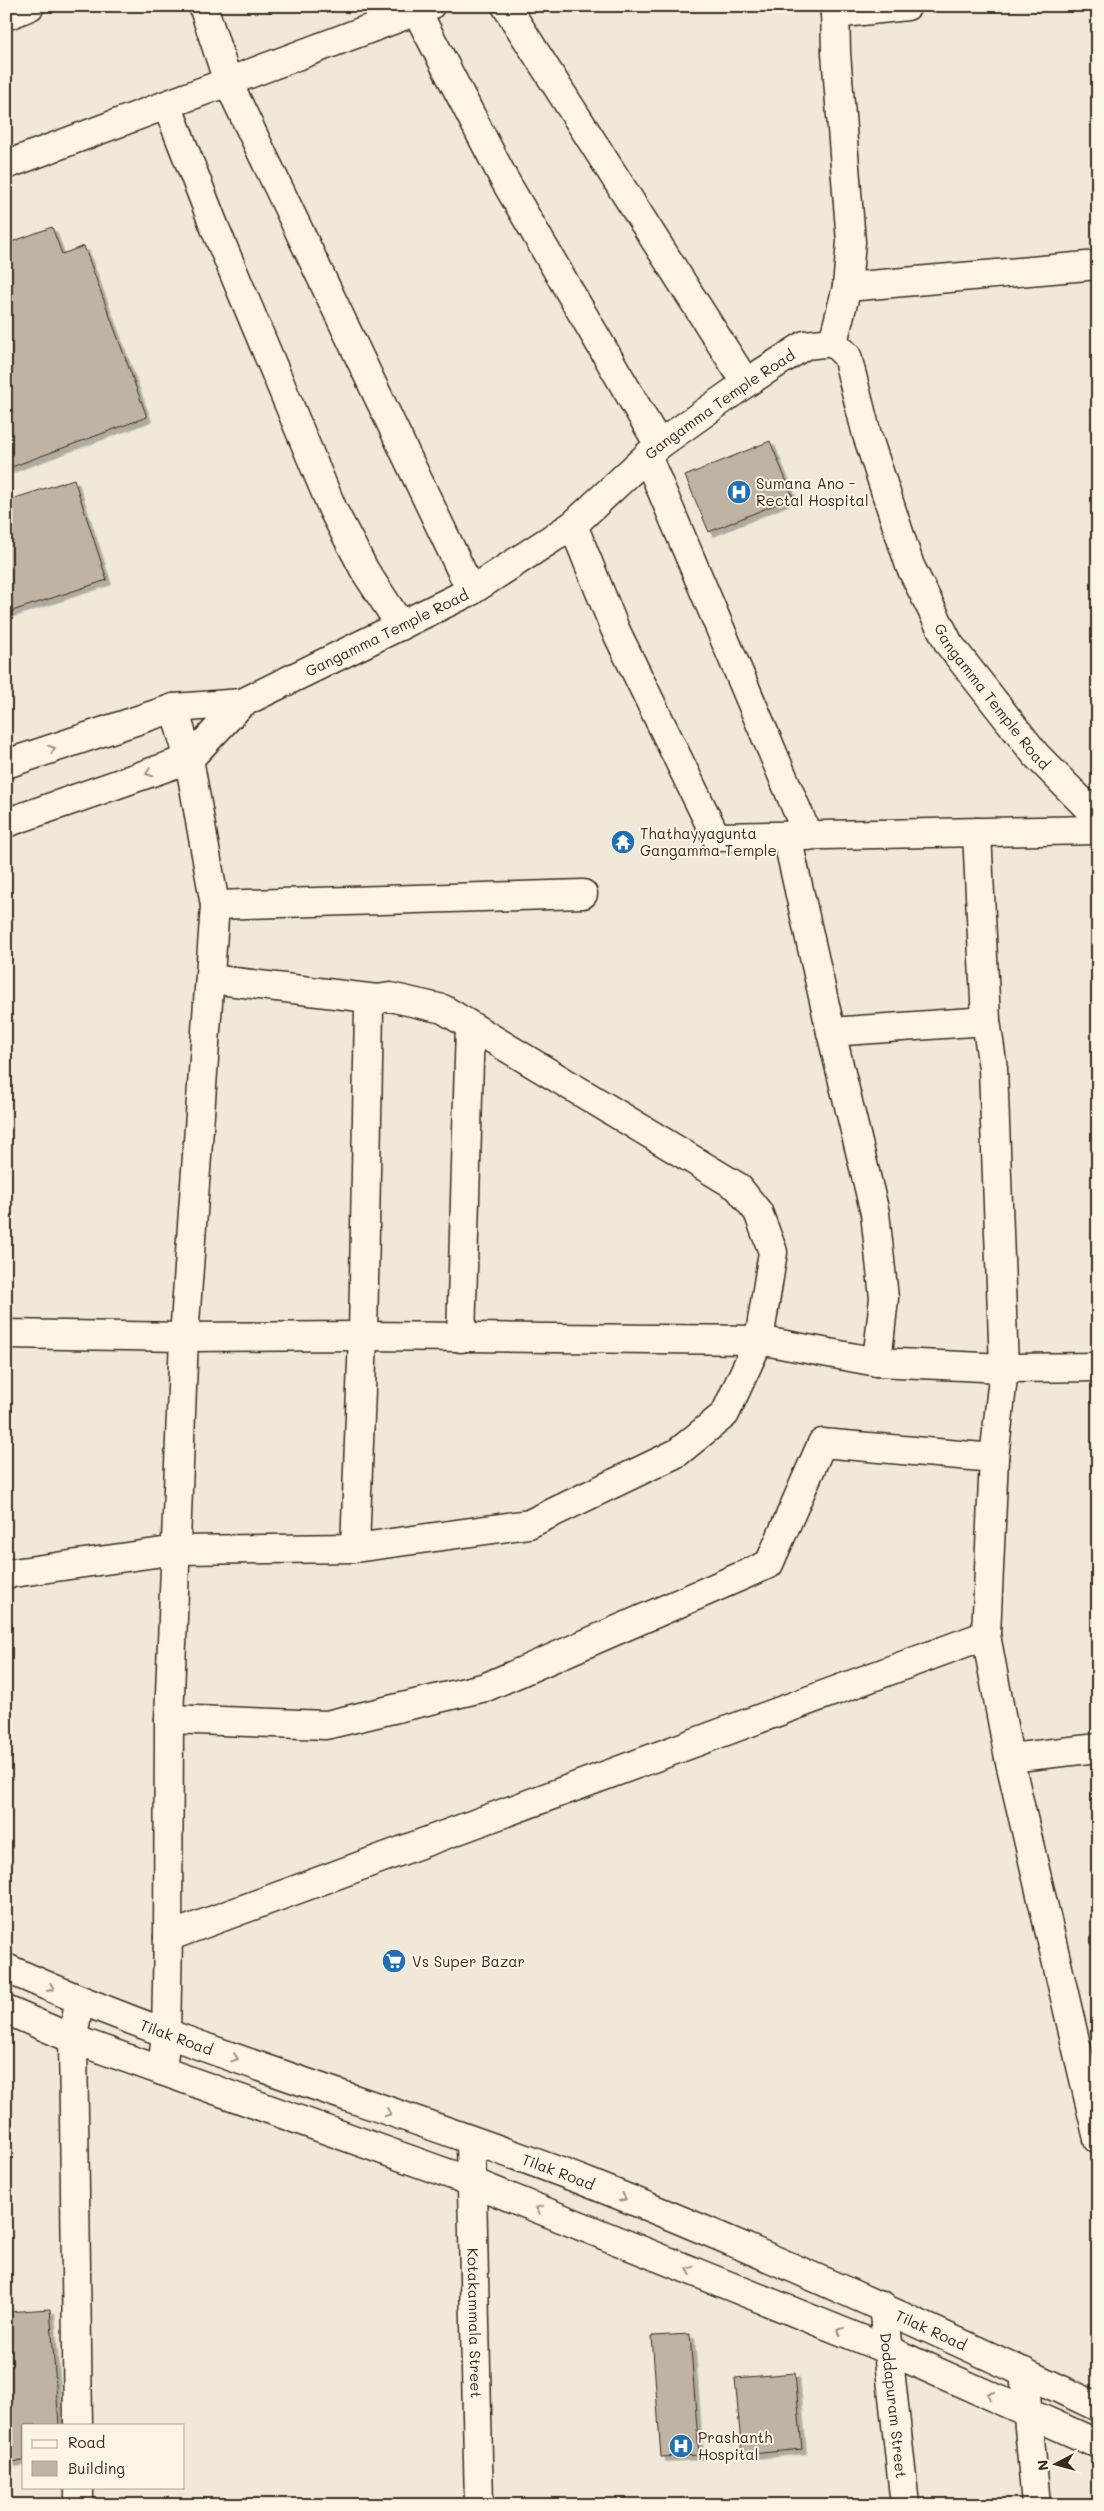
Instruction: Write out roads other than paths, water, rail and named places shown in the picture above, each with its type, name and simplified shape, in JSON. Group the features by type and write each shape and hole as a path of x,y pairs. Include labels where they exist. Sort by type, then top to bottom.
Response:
{"street":[{"path":"6,16 30,6"},
{"path":"203,6 228,82 471,591"},
{"path":"506,6 746,383"},
{"path":"833,342 847,287 851,242 836,53 835,10 907,6"},
{"path":"6,166 420,8 504,179 653,451 798,837 831,1032 875,1212 884,1298 876,1362"},
{"path":"167,105 215,228 333,510 365,571 400,626"},
{"path":"847,287 1098,265"},
{"name":"Gangamma Temple Road","path":"6,823 189,758 242,703 471,591 573,525 653,451 746,383 805,345 833,342 847,356 867,434 910,566 949,644 1036,756 1098,818"},
{"path":"573,525 615,629 716,837 798,837 1098,830"},
{"name":"Gangamma Temple Road","path":"6,764 174,708 242,703"},
{"path":"162,2071 166,2034 168,1936 169,1719 184,1337 215,905 189,758 174,708"},
{"path":"977,832 986,1021 993,1068 1004,1368 994,1458 986,1635 1009,1758 1097,2134"},
{"path":"215,905 583,894"},
{"path":"6,1574 177,1550 355,1548 529,1524 677,1452 725,1414 759,1340 773,1252 758,1212 738,1187 443,1009 390,997 377,999 210,979"},
{"path":"355,1548 363,1336 369,1009 377,999"},
{"path":"831,1032 986,1021"},
{"path":"461,1338 470,1026"},
{"path":"6,1334 184,1337 363,1336 759,1340 876,1362 1004,1368 1098,1367"},
{"path":"169,1719 326,1725 486,1687 769,1564 822,1443 994,1458"},
{"path":"168,1936 986,1635"},
{"path":"1009,1758 1098,1748"},
{"name":"Tilak Road","path":"6,1968 79,2001 166,2034 588,2183 882,2306 1098,2407"},
{"path":"78,2424 73,2039 79,2001"},
{"path":"6,2010 73,2039 472,2182 888,2350 1098,2444"},
{"name":"Kotakammala Street","path":"471,2142 479,2505"},
{"name":"Doddapuram Street","path":"882,2306 906,2505"},
{"path":"1024,2372 1036,2505"},
{"path":"79,2488 79,2505"}],"place":[{"name":"Sumana Ano - Rectal Hospital","path":"739,492"},
{"name":"Thathayyagunta Gangamma Temple","path":"623,842"},
{"name":"Vs Super Bazar","path":"394,1961"},
{"name":"Prashanth Hospital","path":"681,2446"}]}
